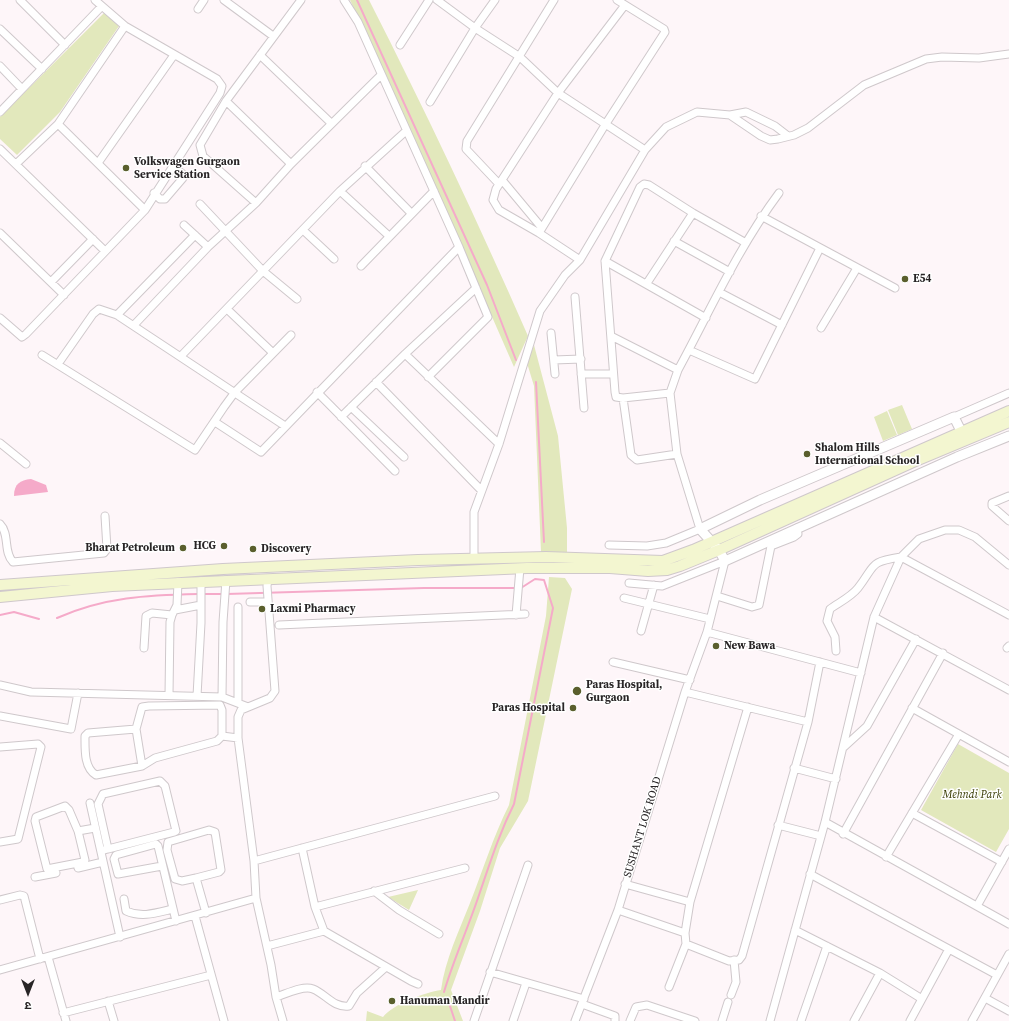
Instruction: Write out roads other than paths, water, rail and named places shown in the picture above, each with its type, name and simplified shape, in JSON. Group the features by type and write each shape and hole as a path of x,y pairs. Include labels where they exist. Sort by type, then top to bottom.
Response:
{"main road":[{"path":"0,585 263,567 474,559 546,557 663,561 711,542 1009,411"},
{"path":"0,597 112,586 178,587 201,594 226,585 520,568 610,568 648,571 667,570 719,550 911,463 1009,422"}],"street":[{"path":"20,0 65,45"},
{"path":"0,318 22,337 64,295 145,210 154,193 220,92 222,86 217,79 124,26 95,0"},
{"path":"198,9 204,0"},
{"path":"224,0 274,36"},
{"path":"256,203 203,156 200,152 200,145 226,101 301,0"},
{"path":"344,0 358,22 459,247 488,317 428,377"},
{"path":"400,44 428,0"},
{"path":"437,0 475,28 520,57 558,93 645,150"},
{"path":"430,102 475,28 495,0"},
{"path":"541,231 500,182 466,148 467,142 554,0"},
{"path":"541,231 605,125 665,32 664,29 617,0"},
{"path":"580,260 541,231 499,210 493,200 500,182 558,93 625,5"},
{"path":"0,112 102,6"},
{"path":"16,164 58,124 124,26"},
{"path":"0,29 42,69"},
{"path":"730,115 770,140 788,136 808,128 864,86 922,60 942,57 979,58 1009,54"},
{"path":"98,164 174,55"},
{"path":"260,55 331,123"},
{"path":"0,66 22,89"},
{"path":"134,325 208,247 256,203 331,123 381,75"},
{"path":"226,101 291,164"},
{"path":"474,559 474,512 499,444 540,311 565,275 580,260 645,150 666,127 697,112 730,115 746,112 775,126 788,136"},
{"path":"58,124 145,210"},
{"path":"181,356 365,166 406,131"},
{"path":"0,149 105,251"},
{"path":"154,193 160,199 165,199 183,178 183,174 173,166"},
{"path":"365,166 411,213"},
{"path":"670,393 623,398 616,396 613,374 605,261 640,187 644,184 649,185 693,213 746,243"},
{"path":"340,191 389,236"},
{"path":"361,266 434,191"},
{"path":"725,560 702,528 700,518 696,516 677,454 670,393 678,370 730,272 761,216 778,193"},
{"path":"200,204 263,271 297,299"},
{"path":"647,283 693,213"},
{"path":"761,216 895,288"},
{"path":"184,225 208,247"},
{"path":"303,230 334,259"},
{"path":"0,233 64,295"},
{"path":"118,314 195,235"},
{"path":"51,282 93,239"},
{"path":"674,242 730,272"},
{"path":"215,422 261,452 317,392 459,247"},
{"path":"689,350 755,379 820,248"},
{"path":"605,261 647,283 706,318"},
{"path":"821,328 857,268"},
{"path":"341,417 404,354 476,288"},
{"path":"720,292 782,325"},
{"path":"575,297 584,408"},
{"path":"58,364 93,314 99,309 118,314 285,426"},
{"path":"226,309 273,353"},
{"path":"551,333 555,374"},
{"path":"42,355 195,450 236,392 291,334"},
{"path":"610,336 678,370"},
{"path":"404,354 499,444"},
{"path":"554,360 581,359"},
{"path":"581,374 613,374"},
{"path":"376,382 481,490"},
{"path":"317,392 395,471"},
{"path":"609,545 647,546 666,543 702,528 760,500 1009,393"},
{"path":"623,398 632,455 637,460 677,454"},
{"path":"351,407 404,457"},
{"path":"954,417 961,431"},
{"path":"629,583 662,586 671,584 1009,436"},
{"path":"0,443 26,464"},
{"path":"1009,496 992,503 994,510 1009,521"},
{"path":"0,524 5,529 9,558 13,562 104,553 107,549 105,516"},
{"path":"717,596 752,607 759,605 771,546 794,537 798,534 797,528"},
{"path":"770,1021 825,822 874,617 901,557 919,539 945,530 958,530 974,537 1009,565"},
{"path":"836,651 835,637 827,621 830,609 858,589 872,566 890,559 901,557 1009,615"},
{"name":"SUSHANT LOK ROAD","path":"575,1021 618,910 685,692 708,632 725,560"},
{"path":"516,615 520,568"},
{"path":"267,583 267,600 275,691 270,698 241,710 238,717 238,738 254,861 256,898 267,946 276,997 283,1021"},
{"path":"222,697 224,602 226,585"},
{"path":"641,630 654,585"},
{"path":"170,695 175,610 178,587"},
{"path":"144,648 146,616 152,613 175,610 201,594"},
{"path":"197,696 201,594"},
{"path":"624,598 710,619"},
{"path":"250,602 267,600"},
{"path":"238,607 238,703"},
{"path":"279,625 524,614"},
{"path":"874,617 1009,690"},
{"path":"708,632 861,673"},
{"path":"843,747 867,726 916,639"},
{"path":"843,834 943,653"},
{"path":"613,662 690,680"},
{"path":"686,944 729,961 738,960 742,956 808,722 820,662"},
{"path":"0,685 31,692 222,697 248,707"},
{"path":"685,692 808,722"},
{"path":"0,716 71,729 78,693"},
{"path":"136,729 88,733 85,736 87,764 90,772 96,776 142,766 155,758 217,741 222,736 222,710 220,705 214,704 142,708 136,729 142,766"},
{"path":"669,987 686,944 685,933 690,902 748,707"},
{"path":"912,708 1009,762"},
{"path":"886,857 959,734"},
{"path":"222,736 238,738"},
{"path":"0,747 38,744 41,747 18,839 0,842"},
{"path":"794,768 836,779"},
{"path":"104,850 176,831 165,786 160,781 104,794 99,800 98,804 104,850 103,862 120,937"},
{"path":"254,861 495,796"},
{"path":"90,803 95,828 104,850"},
{"path":"65,806 69,810 78,831 85,860 76,864 47,869 35,821 36,817 65,806"},
{"path":"912,813 1002,862"},
{"path":"825,822 843,834 1009,924"},
{"path":"778,825 821,836"},
{"path":"78,831 95,828"},
{"path":"209,830 215,832 221,870 219,872 196,878 182,881 175,879 167,846 168,842 209,830"},
{"path":"162,866 118,874 114,859 116,855 156,844 162,866 176,921"},
{"path":"302,848 315,907 324,931 418,984"},
{"path":"977,906 1009,850"},
{"path":"35,877 103,862"},
{"path":"474,1021 528,865"},
{"path":"315,907 465,868"},
{"path":"810,874 997,975"},
{"path":"196,878 206,913"},
{"path":"625,884 690,902"},
{"path":"374,891 399,910 439,934"},
{"path":"0,900 20,894 24,896 66,1021"},
{"path":"0,970 256,898"},
{"path":"124,899 126,911 133,915 144,916 173,909"},
{"path":"618,910 685,933"},
{"path":"195,916 222,1020"},
{"path":"795,930 880,973 922,999"},
{"path":"267,946 324,931"},
{"path":"801,1021 827,946"},
{"path":"910,1021 949,949"},
{"path":"972,1021 1009,954"},
{"path":"731,995 736,982 734,960"},
{"path":"276,997 303,988 312,989 339,1006 349,1006 357,993 386,967"},
{"path":"490,972 583,1001 615,1016 615,1021"},
{"path":"854,1021 880,973"},
{"path":"64,1013 211,975"},
{"path":"513,1021 526,982"},
{"path":"985,998 1009,1011"},
{"path":"108,1001 114,1021"},
{"path":"722,1021 728,1002"},
{"path":"630,1021 636,1007 641,1005 648,1005 695,1021"},
{"path":"670,1021 672,1013"}],"waterway":[{"path":"357,0 487,285 516,360"},
{"path":"536,382 544,542"},
{"path":"444,992 496,847 514,804 553,608 544,580 535,579 521,588"},
{"path":"227,594 424,588 516,588"},
{"path":"57,618 109,601 126,598 198,594"},
{"path":"203,594 222,594"},
{"path":"0,615 14,612 39,619"},
{"path":"448,1000 455,1021"}],"place":[{"name":"Volkswagen Gurgaon Service Station","path":"126,168"},
{"name":"E54","path":"905,279"},
{"name":"Shalom Hills International School","path":"807,454"},
{"name":"HCG","path":"224,546"},
{"name":"Bharat Petroleum","path":"183,548"},
{"name":"Discovery","path":"253,549"},
{"name":"Laxmi Pharmacy","path":"262,609"},
{"name":"New Bawa","path":"716,646"},
{"name":"Paras Hospital, Gurgaon","path":"577,691"},
{"name":"Paras Hospital","path":"573,708"},
{"name":"Hanuman Mandir","path":"392,1001"}],"park label":[{"name":"Mehndi Park","path":"972,795"}]}
